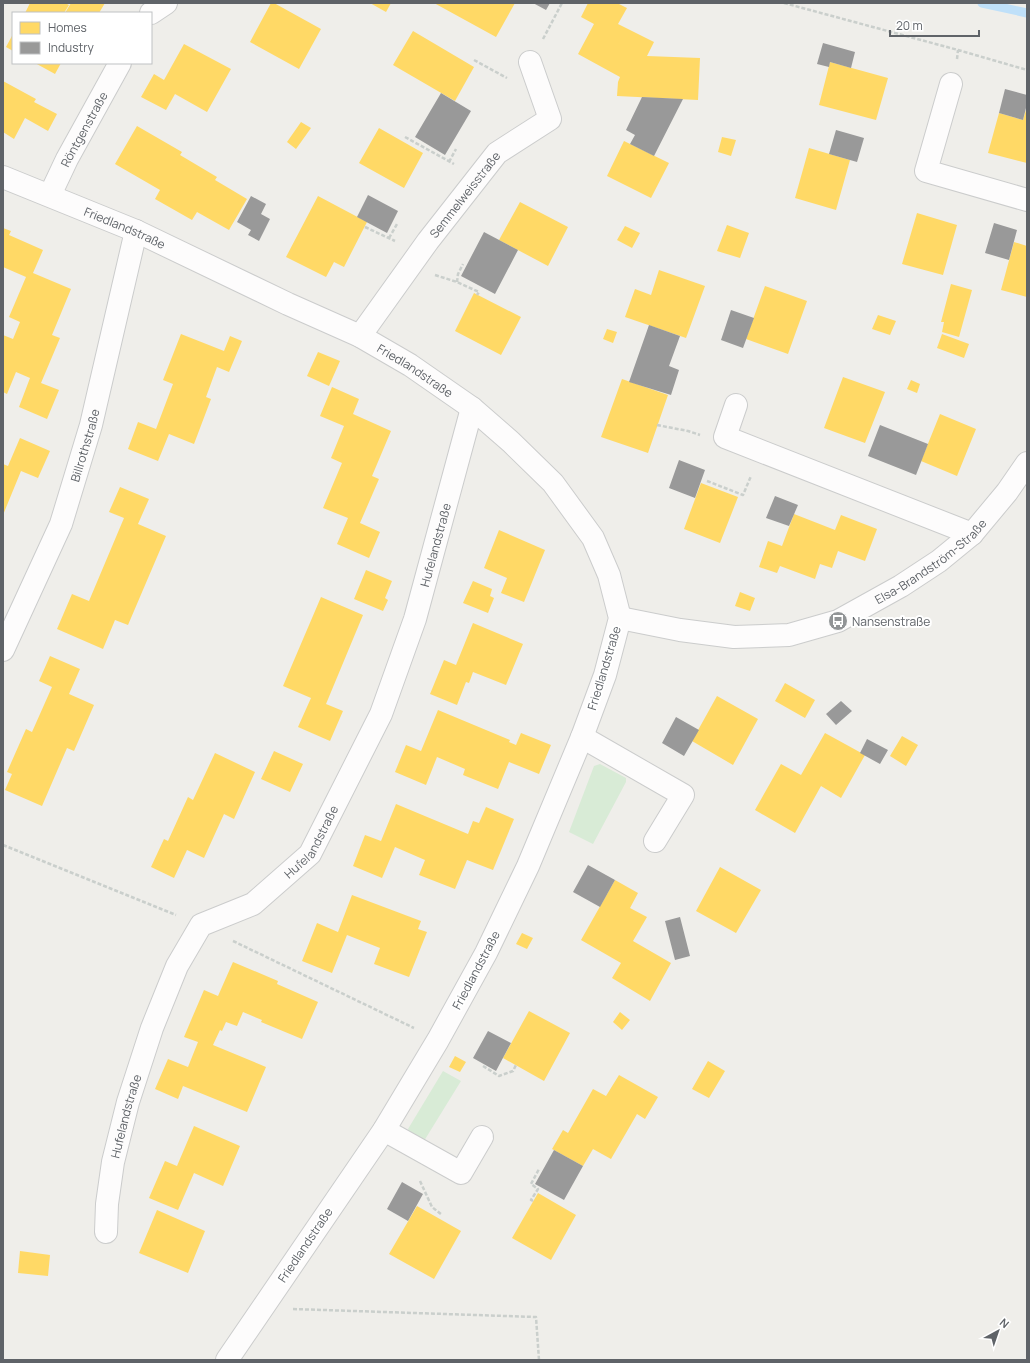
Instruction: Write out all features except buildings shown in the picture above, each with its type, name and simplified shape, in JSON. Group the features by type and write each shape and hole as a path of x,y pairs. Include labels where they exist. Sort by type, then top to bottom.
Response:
{"street":[{"path":"152,12 166,3"},
{"name":"Semmelweisstraße","path":"360,336 416,258 497,152 550,119 530,62"},
{"name":"Röntgenstraße","path":"50,195 67,158 119,64"},
{"path":"951,84 926,171 1027,200"},
{"name":"Friedlandstraße","path":"3,177 136,231 288,304 360,336 410,365 472,408 512,442 553,483 593,538 609,575 620,618 605,675 582,737 528,866 486,953 438,1040 384,1130 227,1360"},
{"name":"Billrothstraße","path":"3,650 61,524 91,425 136,231"},
{"path":"736,405 724,437 972,534"},
{"name":"Hufelandstraße","path":"106,1232 107,1204 113,1162 128,1102 152,1028 177,966 201,926 252,904 310,854 381,714 416,619 472,408"},
{"name":"Elsa-Brandström-Straße","path":"620,618 680,630 734,636 789,635 838,621 902,586 939,561 972,534 1007,492 1027,463"},
{"path":"582,737 683,795 655,841"},
{"path":"384,1130 461,1174 482,1137"}],"path":[{"path":"530,62 562,3"},
{"path":"784,3 1027,70"},
{"path":"406,137 463,169 476,180"},
{"path":"449,162 456,149"},
{"path":"389,238 397,224"},
{"path":"365,226 406,245 427,272 457,282 479,292 477,295"},
{"path":"457,282 458,274 463,264"},
{"path":"657,425 688,431 706,437"},
{"path":"707,481 744,495 761,451"},
{"path":"483,1066 499,1076 513,1071 516,1065"},
{"path":"533,1202 531,1200 538,1189 531,1184 539,1169"},
{"path":"418,1179 432,1207 442,1215"},
{"path":"268,1300 281,1308 536,1317 539,1360"}],"green space":[{"path":"600,764 626,778 626,782 593,844 569,832 594,766"},
{"path":"443,1071 461,1081 424,1141 411,1134 408,1129"}],"waterway":[{"path":"982,3 1027,13"}],"place":[{"name":"Nansenstraße","path":"838,621"}]}
